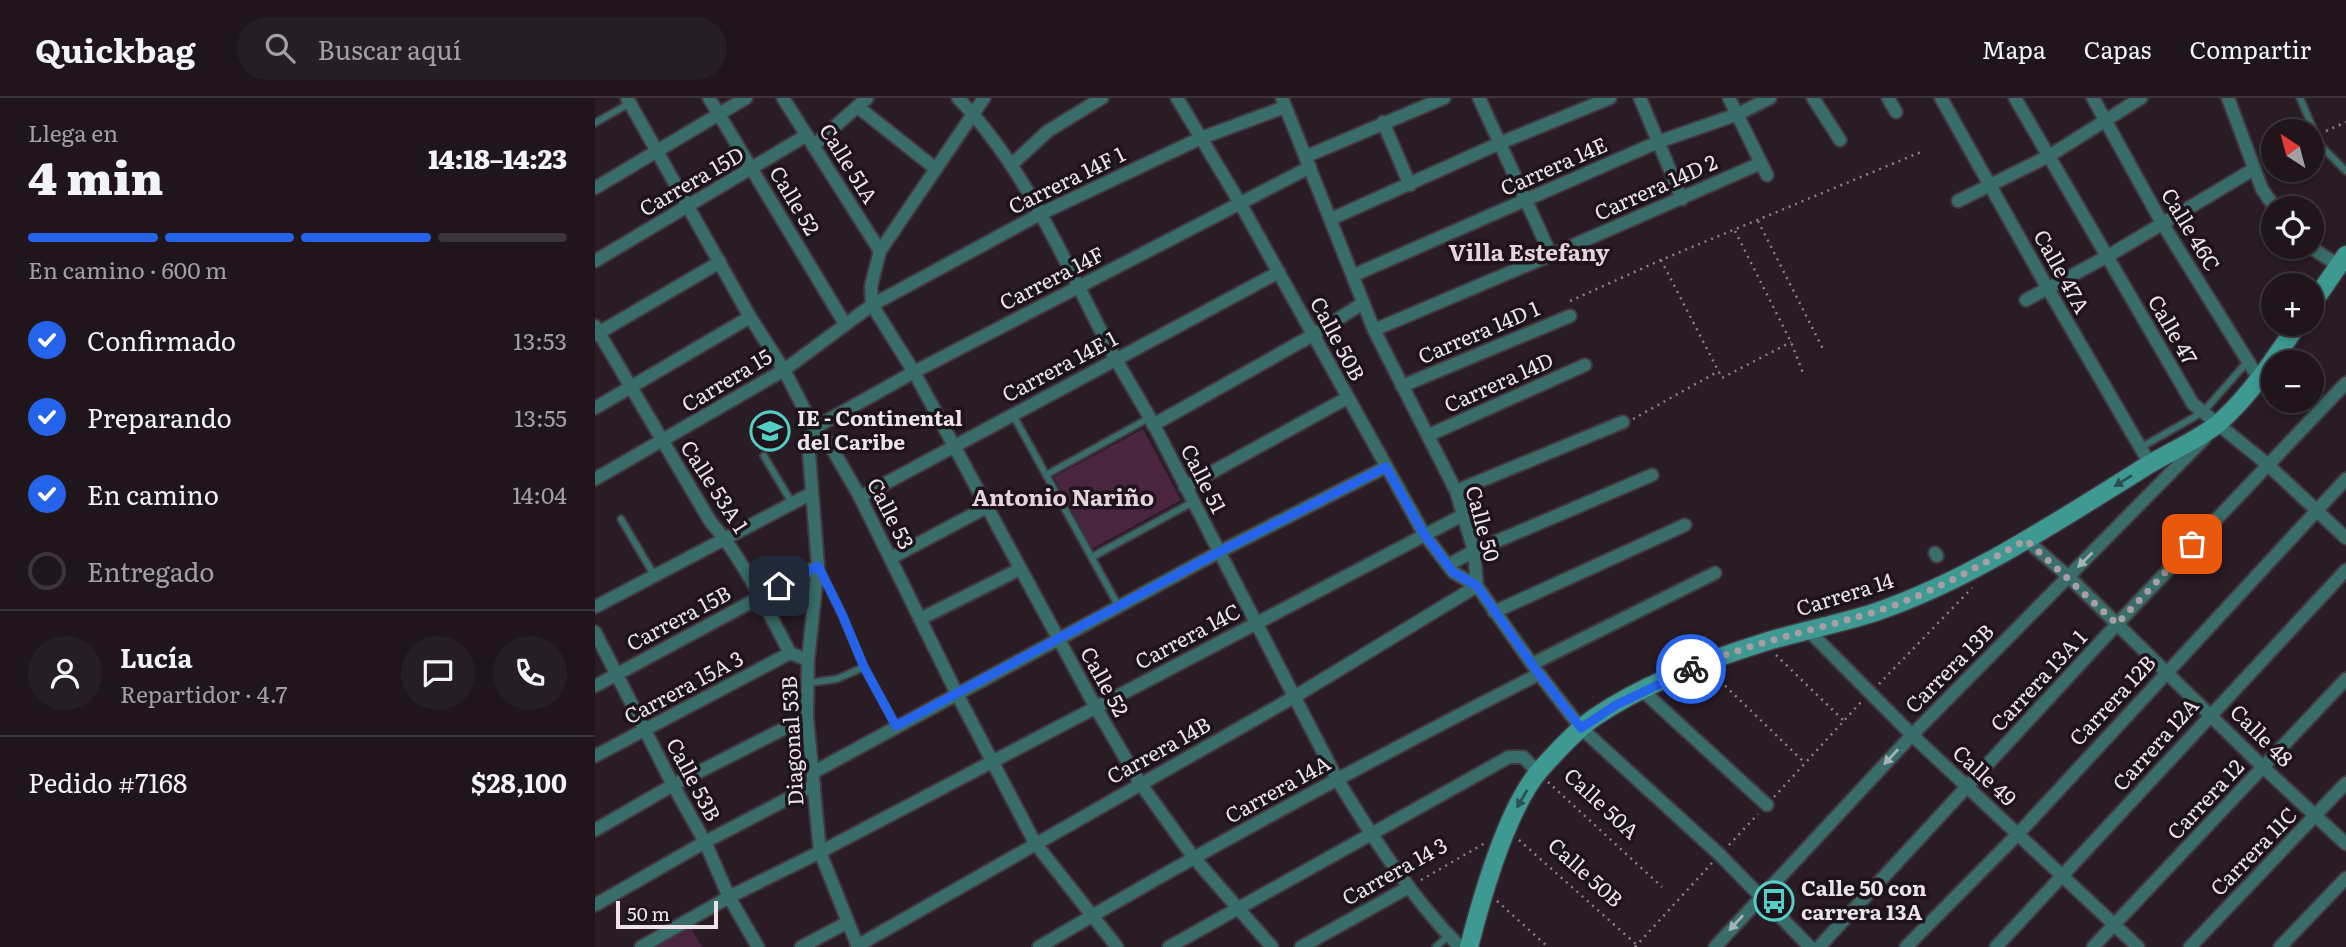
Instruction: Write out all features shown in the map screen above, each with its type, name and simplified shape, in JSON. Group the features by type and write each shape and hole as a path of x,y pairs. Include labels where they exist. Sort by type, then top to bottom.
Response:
{"main road":[{"path":"2324,286 2342,260"},
{"name":"Carrera 14","path":"1469,947 1484,889 1518,804 1538,772 1581,728 1643,691 1703,663 1763,642 1872,613 1905,601 2026,540 2219,424 2259,379 2289,336"}],"street":[{"name":"Calle 52","path":"709,98 845,324"},
{"path":"595,188 746,98"},
{"name":"Calle 51A","path":"783,98 880,251"},
{"name":"Calle 51","path":"958,98 974,114 1011,165 1040,214 1337,779 1371,834 1409,887 1460,947"},
{"path":"872,305 871,286 880,251 984,98"},
{"path":"1011,165 1048,131 1103,98"},
{"name":"Calle 50B","path":"1177,98 1240,202 1424,534 1453,572 1477,586"},
{"name":"Carrera 14F","path":"814,428 914,372 1240,202 1383,122 1444,98"},
{"path":"1479,98 1551,256"},
{"path":"1331,219 1500,143 1610,98"},
{"path":"1640,98 1682,199"},
{"path":"1729,98 1738,114"},
{"name":"Carrera 14E","path":"1354,275 1658,142 1738,114 1770,98"},
{"path":"1814,98 1840,141"},
{"path":"1888,98 1896,113"},
{"name":"Calle 47A","path":"1941,98 2047,288 2150,464"},
{"name":"Calle 47","path":"2015,98 2193,404 2267,464 2346,538"},
{"name":"Calle 46C","path":"2093,98 2162,223 2259,379"},
{"path":"1958,201 2049,156 2141,98"},
{"path":"2228,98 2267,196"},
{"name":"Calle 53","path":"628,101 750,317 784,370 814,428 829,443 860,497 957,694 1035,843 1117,947"},
{"name":"Carrera 14F 1","path":"872,305 1040,214 1284,102"},
{"name":"Calle 50","path":"1284,102 1374,330 1456,491 1474,551 1477,586 1581,728 1720,855 1810,947"},
{"path":"862,103 936,169"},
{"name":"Carrera 15D","path":"595,261 810,140 862,103"},
{"name":"Carrera 14D 2","path":"1374,330 1682,199 1764,169 1738,114"},
{"path":"1383,122 1410,185"},
{"path":"2026,300 2108,256 2254,169"},
{"path":"2324,253 2342,260"},
{"path":"596,331 720,262"},
{"name":"Carrera 14E 1","path":"860,497 1279,272"},
{"path":"1151,421 1313,334 1363,303"},
{"name":"Calle 52","path":"872,305 955,445 1096,708 1140,783 1194,858 1272,947"},
{"name":"Carrera 15","path":"595,480 784,370 872,305"},
{"name":"Carrera 14D 1","path":"1402,386 1570,316"},
{"path":"595,408 750,317"},
{"name":"Calle 53A 1","path":"596,331 710,521 725,538 790,653"},
{"name":"Carrera 14D","path":"1429,435 1585,365"},
{"name":"Carrera 13A 1","path":"1819,947 2117,624 2346,383"},
{"path":"1185,487 1347,398"},
{"path":"1456,491 1628,420"},
{"name":"Carrera 13B","path":"1715,947 1912,735 2219,424"},
{"name":"Diagonal 53B","path":"814,428 809,453 810,494 818,566 809,660 807,717 820,852 846,923"},
{"path":"595,905 814,779 896,726 1219,552 1386,467"},
{"path":"1448,565 1474,551 1652,475"},
{"name":"Carrera 12B","path":"1906,947 2018,834 2346,479"},
{"path":"595,606 810,494"},
{"path":"891,558 987,507"},
{"name":"Carrera 14C","path":"641,947 730,897 1463,514"},
{"path":"1494,612 1685,525"},
{"name":"Calle 48","path":"2026,540 2069,577 2263,767 2346,844"},
{"name":"Carrera 15B","path":"595,686 818,566"},
{"path":"920,619 1020,569"},
{"name":"Carrera 12A","path":"1996,947 2346,570"},
{"name":"Carrera 14A","path":"1039,947 1536,669 1716,573"},
{"name":"Carrera 14B","path":"857,947 1294,697 1477,586"},
{"name":"Calle 49","path":"1808,630 1912,735 2138,947"},
{"name":"Calle 53B","path":"595,632 758,947"},
{"path":"790,653 809,660"},
{"name":"Carrera 15A 3","path":"595,755 790,653"},
{"name":"Carrera 12","path":"2093,947 2346,679"},
{"path":"1643,691 1767,805"},
{"path":"595,830 673,785 807,717"},
{"name":"Calle 50A","path":"1371,834 1513,756 1523,757 1538,772"},
{"name":"Carrera 11C","path":"2190,947 2346,783"},
{"path":"1169,947 1371,834"},
{"path":"2280,947 2346,878"},
{"name":"Carrera 14 3","path":"1301,947 1409,887"},
{"path":"801,947 846,923 857,947"}],"lane":[{"path":"2300,98 2309,119"},
{"path":"595,123 628,101"},
{"path":"2324,149 2346,171"},
{"path":"2140,448 2203,412 2248,361"},
{"path":"1012,414 1119,607"},
{"path":"1046,475 1151,421"},
{"path":"764,456 792,503"},
{"path":"1092,557 1193,502"},
{"path":"621,519 654,575"},
{"path":"818,566 864,667 896,726"},
{"path":"808,683 837,679 864,667"},
{"path":"1436,947 1449,935"}],"path":[{"path":"2324,132 2346,122"},
{"path":"1570,301 1661,260 1921,152"},
{"path":"1758,220 1823,349"},
{"path":"1734,230 1791,342 1803,373"},
{"path":"1661,260 1722,378 1791,342"},
{"path":"1628,420 1719,371"},
{"path":"1636,946 1871,692 1974,587"},
{"path":"1763,642 1844,721"},
{"path":"1703,663 1805,763"},
{"name":"Calle 50A","path":"1538,772 1662,887"},
{"name":"Calle 50B","path":"1508,830 1636,946"},
{"name":"Carrera 14 3","path":"1409,887 1486,843"},
{"path":"1484,889 1548,947"}],"shaded area":[{"path":"1143,429 1181,500 1092,549 1054,477"},
{"path":"689,925 702,947 652,947"}],"way so far":[{"path":"1691,669 1763,642 1872,613 1905,601 2026,540 2117,624 2192,544"}],"place":[{"name":"IE - Continental del Caribe","path":"770,431"},
{"name":"Calle 50 con carrera 13A","path":"1774,901"}],"district":[{"name":"Villa Estefany","path":"1529,253"},
{"name":"Antonio Nariño","path":"1063,498"}],"route":[{"path":"779,586 818,566 864,667 896,726 1219,552 1386,467 1424,534 1453,572 1477,586 1581,728 1616,705 1691,669"}]}
